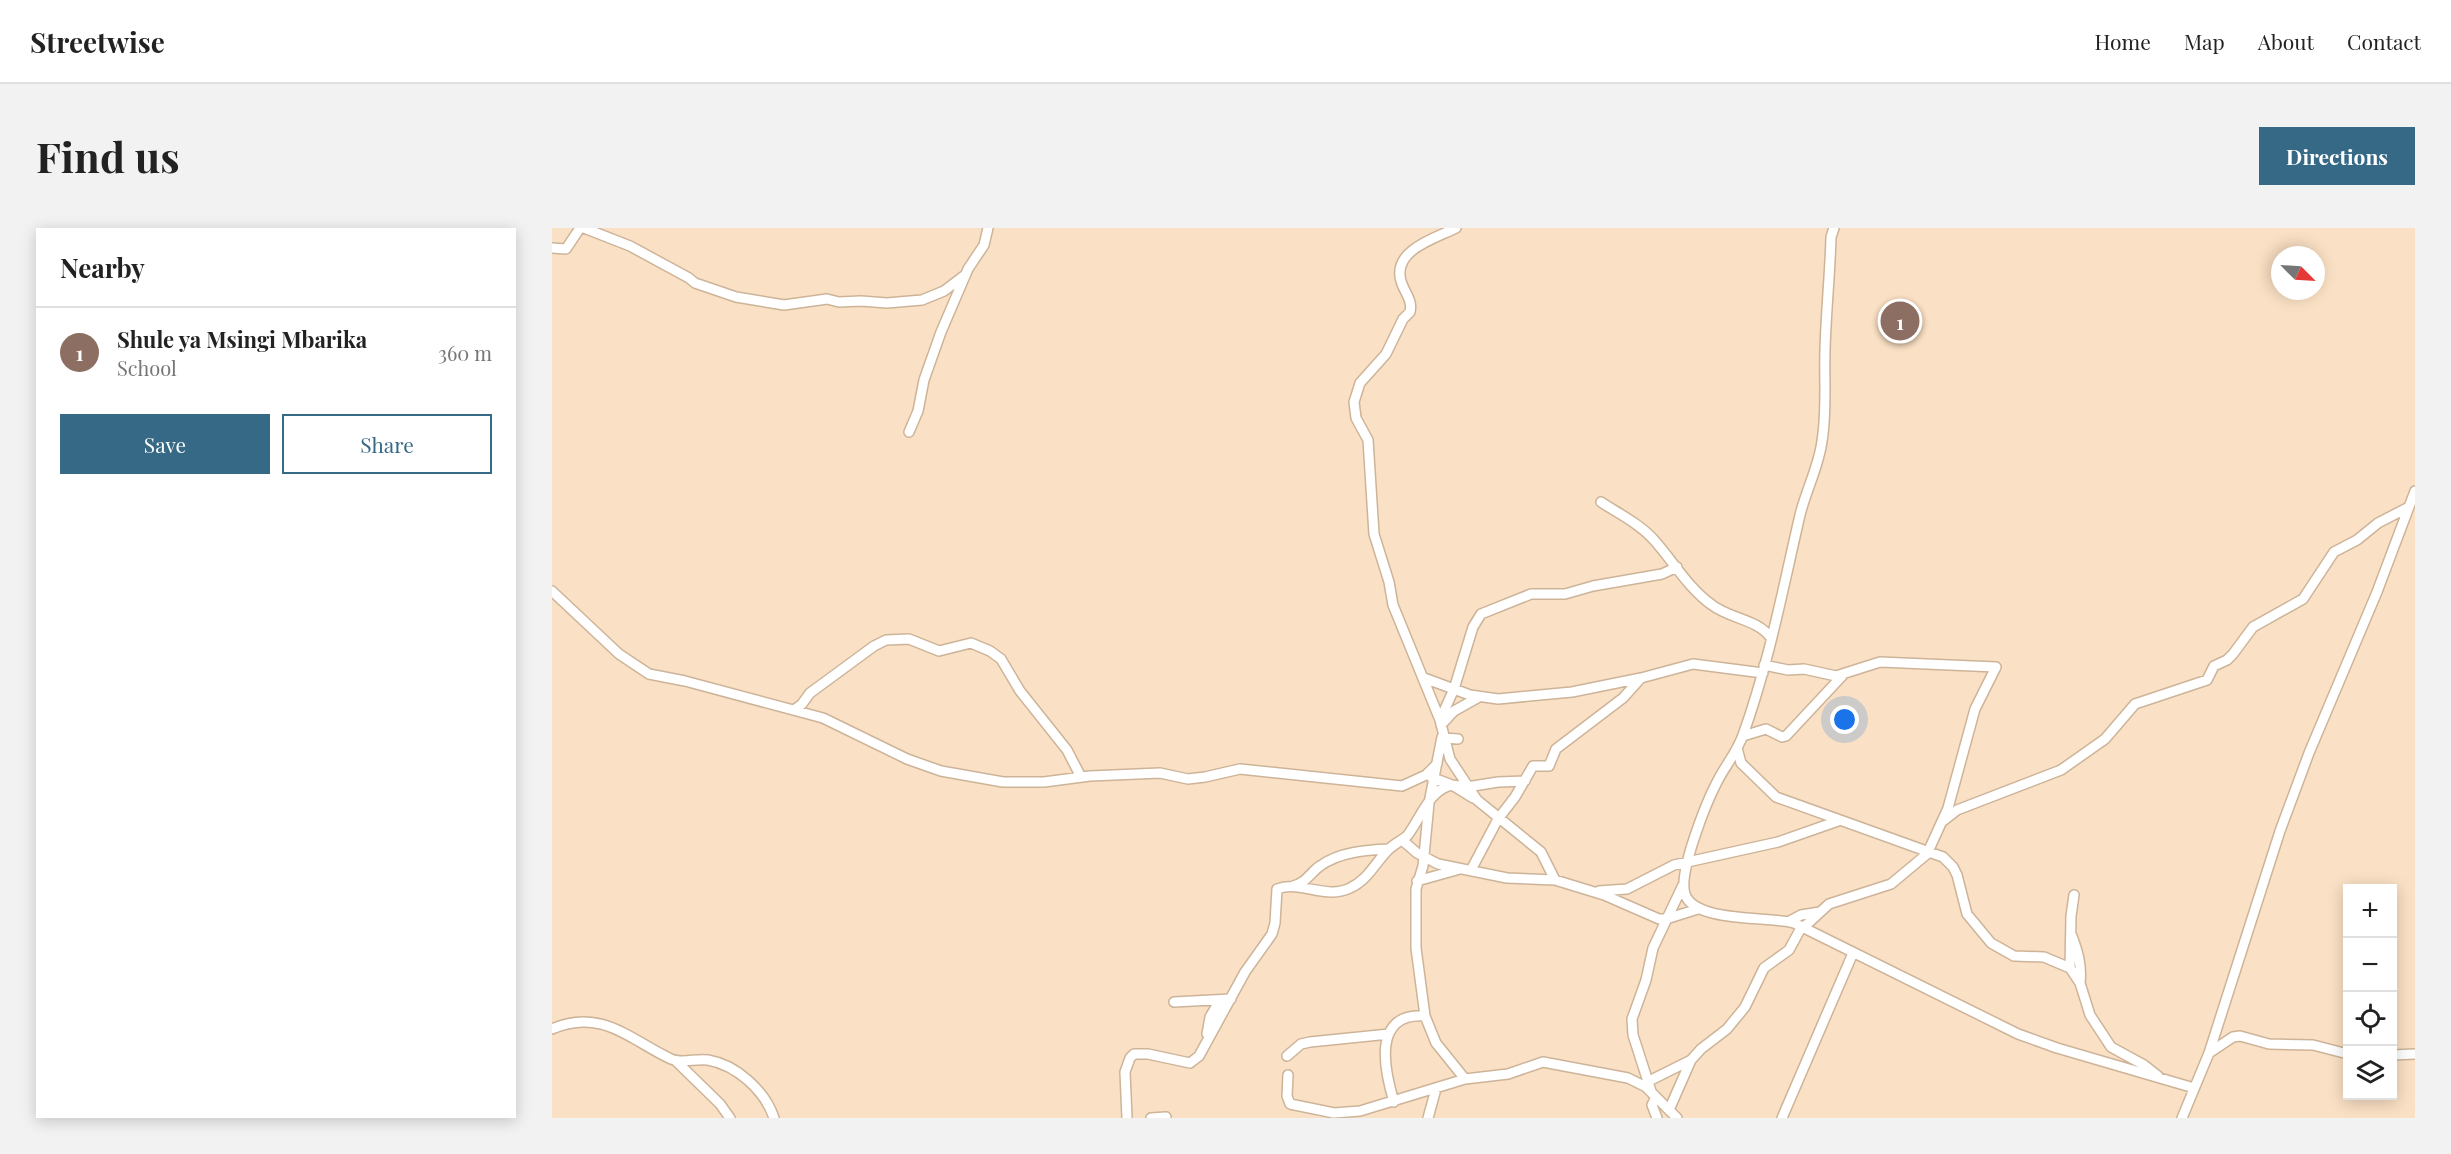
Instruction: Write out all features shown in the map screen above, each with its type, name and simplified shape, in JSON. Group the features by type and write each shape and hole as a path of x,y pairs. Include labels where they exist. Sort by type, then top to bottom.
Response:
{"street":[{"path":"552,248 566,249 582,228 635,249 695,283 736,297 780,305 825,299 887,303 922,300 937,295 965,275"},
{"path":"909,432 918,411 924,380 935,349 965,275 984,245 988,228"},
{"path":"1456,228 1413,249 1405,258 1400,279 1410,300 1410,312 1403,319 1386,354 1360,383 1354,402 1356,418 1368,440 1374,534 1389,582 1393,605 1424,678 1450,759 1477,800 1541,852 1555,880"},
{"path":"1657,1118 1652,1105 1654,1094 1633,1035 1631,1022 1646,980 1648,962 1683,884 1687,864 1711,795 1743,736 1764,669 1802,510 1822,442 1831,237 1834,228"},
{"path":"2182,1118 2209,1053 2284,820 2377,592 2415,491"},
{"path":"1601,502 1648,534 1701,596 1714,606 1762,628 1771,638"},
{"path":"1943,821 1957,810 2064,768 2105,739 2139,701 2206,680 2214,666 2227,660 2233,654 2253,627 2303,599 2334,552 2354,542 2378,523 2409,507"},
{"path":"1465,1079 1436,1043 1425,1016 1416,948 1415,895 1417,881 1423,868 1430,777 1437,764 1442,729 1475,622 1485,612 1532,594 1565,594 1593,586 1662,574 1677,567"},
{"path":"552,591 619,654 649,674 685,681 794,710 844,726 907,759 941,771 1003,782 1044,782 1081,777 1160,773 1188,779 1240,770 1402,786 1430,777 1452,785 1477,800"},
{"path":"794,710 802,705 810,693 874,646 886,640 909,639 939,651 973,644 990,651 1001,659 1020,692 1067,750 1081,777"},
{"path":"1424,678 1479,697 1498,699 1572,692 1641,678 1693,664 1804,669 1836,676 1880,662 1996,667 1976,709 1951,800 1929,851 1891,884 1830,904 1803,926 1789,950 1764,968 1747,1003 1727,1029 1701,1049 1691,1060 1669,1110"},
{"path":"1743,736 1766,729 1784,737 1843,675"},
{"path":"1472,867 1498,819 1515,797 1533,766 1549,766 1556,749 1623,698 1641,678"},
{"path":"1442,729 1454,711 1479,697"},
{"path":"1442,729 1458,739"},
{"path":"1737,748 1741,763 1774,795 1838,821 1943,857 1953,867 1967,914 1991,943 2014,956 2044,957 2070,968 2080,983 2090,1015 2110,1047 2144,1065 2161,1078"},
{"path":"1127,1118 1125,1072 1130,1058 1134,1054 1148,1054 1190,1063 1199,1056 1254,958 1272,934 1275,923 1276,891 1279,888 1291,887 1323,892 1349,889 1370,873 1389,849 1402,840 1439,792 1452,785 1467,787 1525,781"},
{"path":"1591,891 1627,889 1644,882 1666,868 1778,842 1838,821"},
{"path":"1402,840 1424,857 1438,864 1460,869"},
{"path":"1291,887 1305,881 1320,866 1335,859 1351,853 1389,849"},
{"path":"1417,881 1472,867 1507,878 1555,880 1609,897 1647,915 1666,919 1698,909"},
{"path":"1683,884 1689,902 1698,909 1719,914 1790,921 2019,1034 2056,1048 2194,1088"},
{"path":"2070,968 2070,932 2074,895"},
{"path":"1790,921 1801,915 1821,912"},
{"path":"2070,932 2079,954 2080,983"},
{"path":"1782,1118 1853,953"},
{"path":"1174,1002 1231,999"},
{"path":"1207,1039 1210,1017 1220,1000"},
{"path":"1394,1102 1385,1063 1389,1034 1395,1022 1404,1016 1425,1016"},
{"path":"552,1029 565,1024 597,1023 627,1034 676,1061 720,1104 730,1118"},
{"path":"1287,1056 1301,1044 1310,1042 1389,1034"},
{"path":"2209,1053 2233,1037 2240,1036 2269,1044 2313,1045 2343,1053"},
{"path":"2397,1055 2415,1054"},
{"path":"676,1061 710,1060 729,1068 758,1090 769,1104 774,1118"},
{"path":"1649,1081 1691,1060"},
{"path":"1288,1075 1288,1102 1302,1108 1344,1113 1360,1112 1465,1079 1508,1074 1543,1062 1621,1075 1642,1084 1677,1118"},
{"path":"1428,1118 1436,1089"},
{"path":"1151,1118 1166,1117"}],"place":[{"name":"Shule ya Msingi Mbarika","path":"1900,321"}]}
